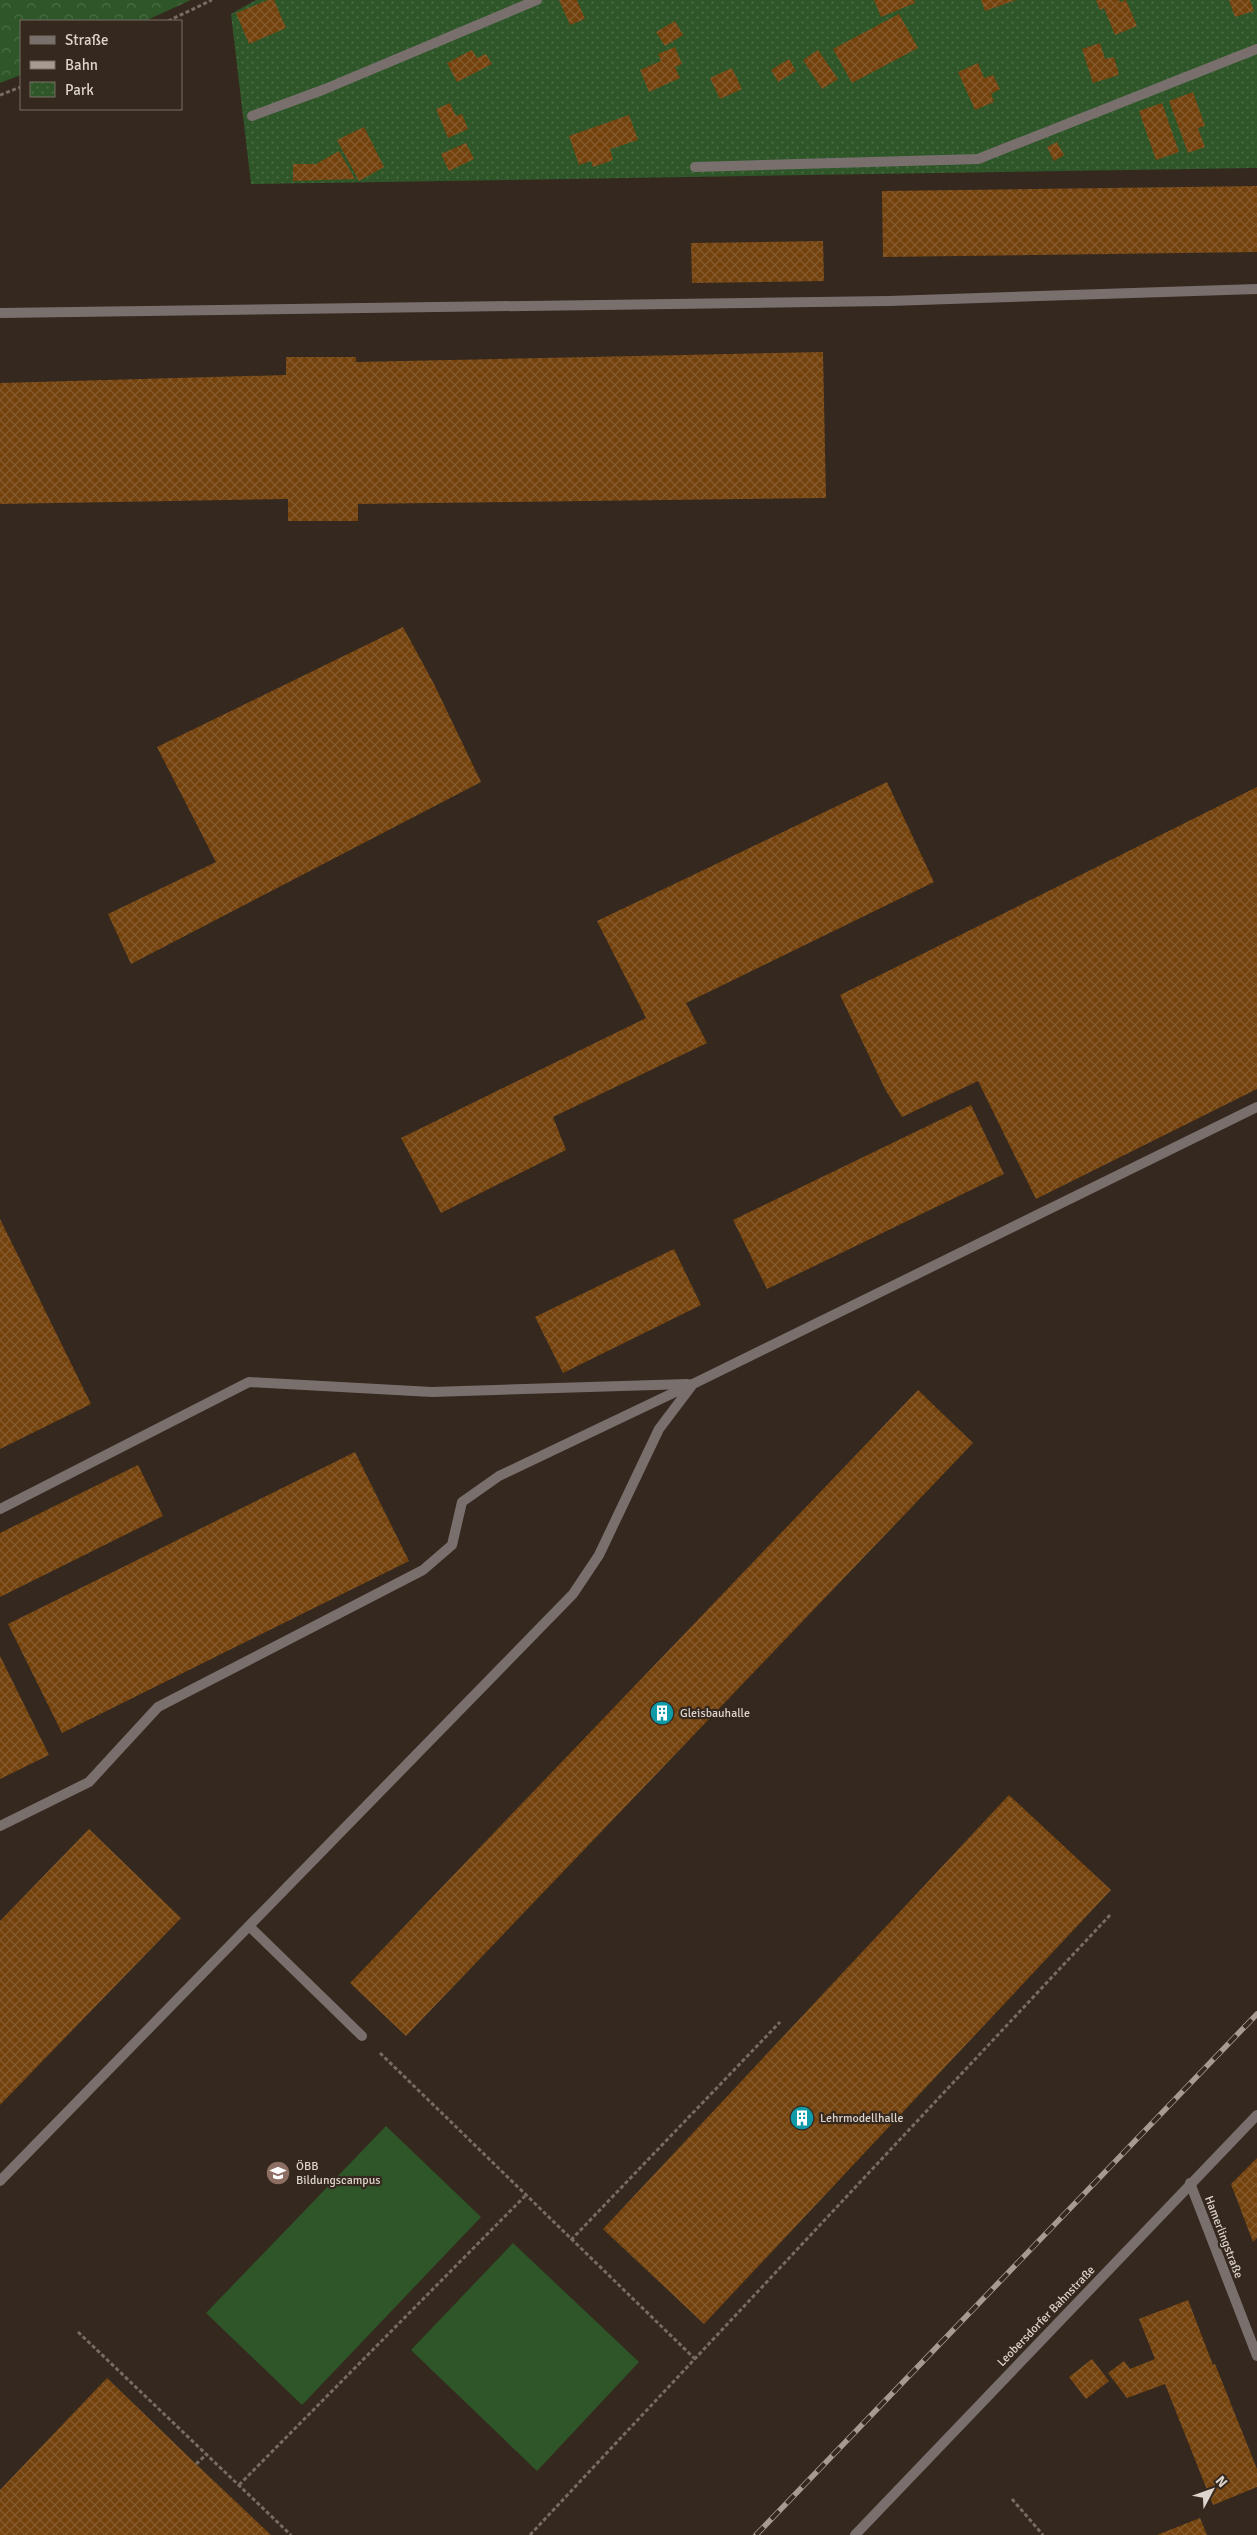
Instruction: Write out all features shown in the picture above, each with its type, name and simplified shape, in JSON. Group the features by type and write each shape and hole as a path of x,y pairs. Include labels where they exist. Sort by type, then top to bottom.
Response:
{"street":[{"path":"252,116 325,90 537,0"},
{"path":"695,167 978,159 1257,49"},
{"path":"0,313 889,301 1257,290"},
{"path":"0,1826 89,1782 158,1707 423,1570 452,1545 462,1502 498,1476 693,1384 1257,1107"},
{"path":"0,1509 249,1382 432,1392 693,1384"},
{"path":"0,2181 573,1594 599,1555 659,1429 693,1384"},
{"path":"249,1926 362,2036"},
{"name":"Leobersdorfer Bahnstraße","path":"855,2535 1257,2115"},
{"name":"Hamerlingstraße","path":"1190,2183 1257,2356"}],"path":[{"path":"170,20 212,0"},
{"path":"0,95 20,87"},
{"path":"530,2535 1110,1915"},
{"path":"571,2240 780,2022"},
{"path":"362,2036 695,2359"},
{"path":"239,2485 525,2196"},
{"path":"78,2332 291,2535"},
{"path":"196,2464 207,2454"},
{"path":"1012,2499 1043,2535"}],"green space":[{"path":"0,0 191,0 147,20 20,20 20,75 0,83"},
{"path":"256,0 1257,0 1257,168 251,184 231,14"},
{"path":"386,2126 481,2217 302,2405 206,2313"},
{"path":"513,2243 639,2362 537,2471 411,2350"}],"building":[{"path":"268,0 274,0 286,28 249,44 236,13"},
{"path":"559,0 577,0 585,19 570,25"},
{"path":"874,0 914,0 915,3 881,17"},
{"path":"981,0 1016,0 985,11"},
{"path":"1096,0 1119,0 1120,2 1126,0 1137,26 1115,35 1104,8 1100,10"},
{"path":"1229,0 1250,0 1254,11 1235,17"},
{"path":"899,14 918,48 852,83 833,49"},
{"path":"675,21 683,35 665,46 656,32"},
{"path":"1100,43 1105,59 1114,57 1119,75 1093,83 1082,49"},
{"path":"675,47 682,64 675,67 680,78 649,92 640,70 661,61 658,54"},
{"path":"472,50 477,58 486,54 492,64 457,82 447,63"},
{"path":"818,50 838,79 822,89 803,60"},
{"path":"789,59 796,71 778,82 771,70"},
{"path":"978,63 984,78 993,75 1000,89 991,94 994,102 975,110 958,72"},
{"path":"732,68 742,89 720,99 710,78"},
{"path":"1193,92 1205,126 1198,128 1205,147 1188,153 1169,101"},
{"path":"450,103 456,116 462,114 468,129 448,138 436,109"},
{"path":"1162,103 1179,152 1156,160 1139,111"},
{"path":"629,115 638,140 610,149 613,160 593,167 591,161 579,165 569,136"},
{"path":"364,127 384,167 359,181 337,140"},
{"path":"1057,142 1064,155 1054,161 1047,147"},
{"path":"466,143 474,159 449,171 441,154"},
{"path":"339,151 355,179 293,181 293,164 316,164"},
{"path":"1257,186 1257,252 883,257 882,191"},
{"path":"823,241 824,281 692,283 691,243"},
{"path":"823,352 826,498 358,504 358,521 288,521 288,499 0,504 0,383 286,375 286,357 356,357 356,362"},
{"path":"403,627 434,684 481,782 131,964 108,914 216,862 157,747"},
{"path":"887,782 934,882 686,1003 707,1043 553,1117 566,1150 441,1213 401,1138 646,1018 597,921"},
{"path":"1257,787 1257,1089 1036,1199 978,1081 902,1117 885,1089 840,995"},
{"path":"971,1105 1004,1174 767,1289 733,1220"},
{"path":"0,1219 91,1404 0,1449"},
{"path":"674,1249 701,1305 563,1373 535,1317"},
{"name":"Gleisbauhalle","path":"918,1390 973,1443 406,2036 350,1983"},
{"path":"355,1452 409,1561 62,1733 8,1624"},
{"path":"138,1465 163,1516 0,1597 0,1533"},
{"path":"0,1656 49,1755 0,1779"},
{"name":"Lehrmodellhalle","path":"1009,1795 1111,1890 704,2324 603,2229"},
{"path":"89,1829 181,1918 0,2105 0,1921"},
{"path":"1257,2158 1257,2238 1253,2242 1231,2184"},
{"path":"1188,2300 1257,2469 1257,2487 1213,2505 1165,2384 1127,2398 1108,2373 1124,2361 1130,2369 1155,2359 1139,2319"},
{"path":"1092,2359 1109,2381 1086,2399 1069,2377"},
{"path":"107,2378 271,2535 0,2535 0,2490"},
{"path":"1200,2518 1207,2535 1157,2535"}],"railway":[{"path":"756,2535 1257,2014"}],"place":[{"name":"Gleisbauhalle","path":"662,1713"},
{"name":"Lehrmodellhalle","path":"802,2118"},
{"name":"ÖBB Bildungscampus","path":"278,2173"}]}
